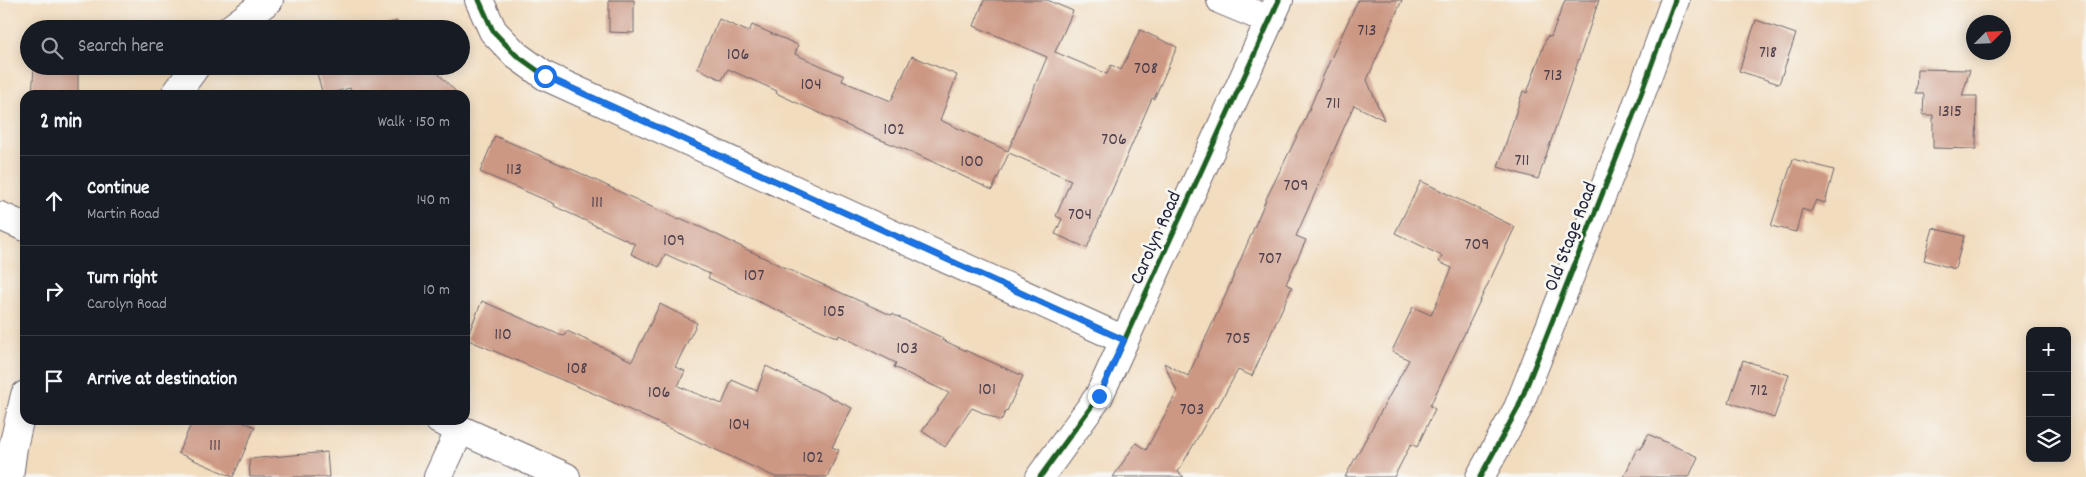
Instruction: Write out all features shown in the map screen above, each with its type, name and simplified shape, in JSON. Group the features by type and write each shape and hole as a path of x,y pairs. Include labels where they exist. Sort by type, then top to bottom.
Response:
{"street":[{"path":"242,20 270,0"},
{"path":"479,0 493,31 516,55 545,76 1124,340"},
{"path":"1221,0 1274,10"},
{"name":"Old Stage Road","path":"1480,477 1518,408 1629,125 1675,0"},
{"name":"Carolyn Road","path":"1040,477 1099,396 1274,10"},
{"path":"179,90 189,75"},
{"path":"0,216 20,225"},
{"path":"9,477 20,417"},
{"path":"438,477 449,425 566,477"}],"building":[{"path":"609,0 634,0 634,33 609,32"},
{"path":"984,0 1047,0 1073,11 1055,52 1107,74 1111,65 1121,70 1140,30 1177,47 1154,99 1152,98 1087,248 1055,234 1062,219 1056,216 1071,180 1009,153 992,190 914,153 804,106 776,93 777,91 728,69 722,80 697,68 719,19 749,32 752,25 798,45 795,54 844,76 842,81 891,101 912,56 957,75 940,120 1008,151 1047,57 974,26"},
{"path":"1358,0 1402,0 1367,80 1384,120 1354,105 1296,236 1306,240 1286,284 1292,287 1252,376 1238,370 1178,472 1184,477 1113,477 1136,443 1146,450 1177,392 1164,363 1188,376 1226,294 1267,197 1303,124"},
{"path":"1565,0 1599,0 1538,179 1498,167 1523,91 1527,93 1547,36 1551,37"},
{"path":"1756,20 1796,34 1779,84 1739,71"},
{"path":"1917,69 1970,70 1962,96 1977,96 1976,149 1933,148 1933,115 1923,115 1924,94 1916,94"},
{"path":"33,75 78,75 78,90 32,90"},
{"path":"317,75 440,75 454,90 351,90 350,88 322,90"},
{"path":"495,136 578,172 679,220 680,218 711,232 781,266 892,314 943,338 942,340 1023,376 1007,411 1001,421 972,408 945,447 922,431 949,393 894,367 896,363 839,335 838,338 796,319 708,278 710,274 665,254 659,267 631,254 635,244 554,206 555,204 480,172"},
{"path":"1793,159 1834,170 1825,203 1816,200 1811,212 1802,209 1796,232 1771,226"},
{"path":"1421,181 1515,227 1430,406 1435,409 1417,447 1411,444 1394,477 1345,477 1409,360 1392,351 1413,307 1431,315 1452,268 1439,262 1442,256 1395,233"},
{"path":"1933,228 1964,236 1955,269 1924,260"},
{"path":"482,301 560,335 564,336 567,331 632,361 660,304 697,323 675,367 685,371 678,386 722,404 732,380 757,391 766,366 852,408 832,447 839,450 827,477 775,477 595,394 470,341 470,330"},
{"path":"1743,360 1789,375 1774,418 1729,402"},
{"path":"191,425 250,425 255,427 233,477 178,453"},
{"path":"1648,434 1698,457 1689,477 1624,477 1637,448 1641,449"},
{"path":"327,452 329,477 250,477 249,459"}],"cycle path":[{"path":"479,0 493,31 516,55 545,76 1124,340"},
{"path":"1040,477 1099,396 1279,0"},
{"path":"1480,477 1518,408 1633,116 1675,0"}],"route":[{"path":"545,76 1124,340 1099,396"}]}
